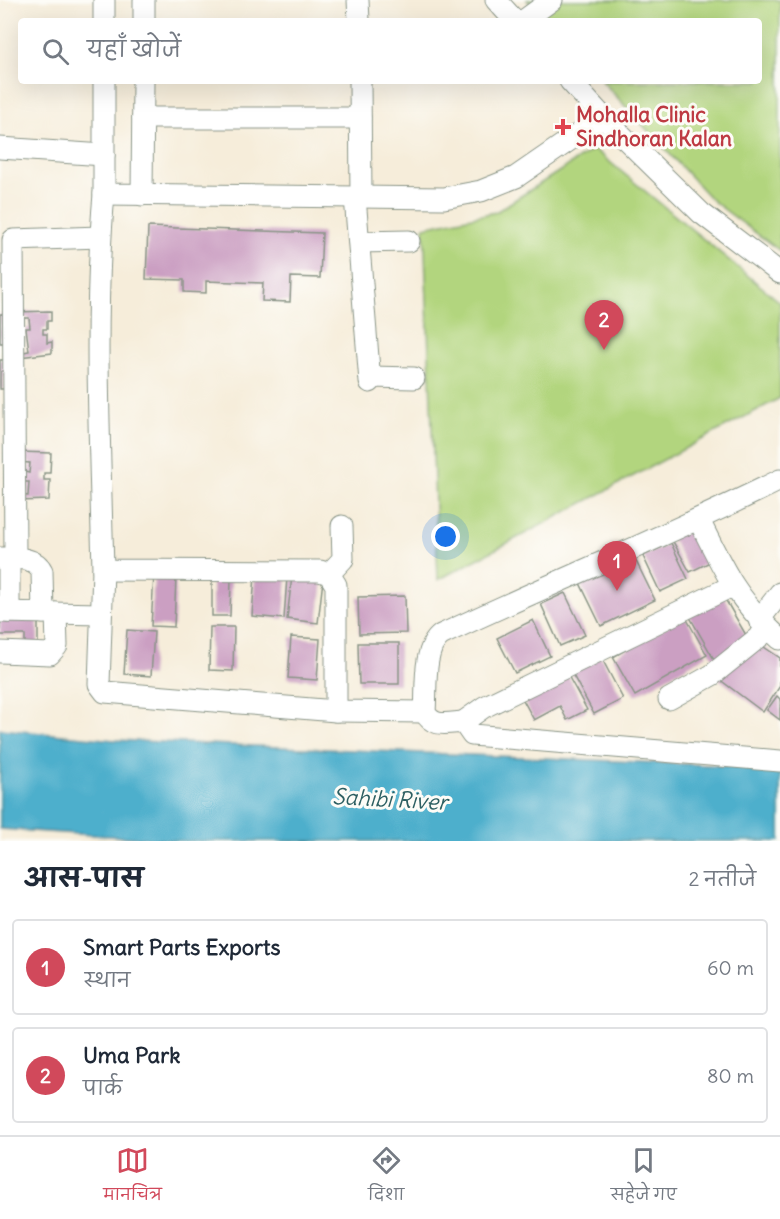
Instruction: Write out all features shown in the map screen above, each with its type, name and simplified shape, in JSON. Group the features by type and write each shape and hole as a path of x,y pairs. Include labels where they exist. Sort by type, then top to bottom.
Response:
{"street":[{"path":"104,0 104,18"},
{"path":"144,0 144,18"},
{"path":"358,0 359,18"},
{"path":"496,0 512,18"},
{"path":"527,18 552,0"},
{"path":"104,84 104,194 100,237 98,359 103,570 99,684 105,692 111,694 336,711 425,712"},
{"path":"142,195 143,84"},
{"path":"360,84 359,242 370,380 414,378"},
{"path":"573,84 603,117 701,213 780,273"},
{"path":"104,194 444,198 482,190 516,177 603,117"},
{"path":"143,118 360,118"},
{"path":"0,148 104,155"},
{"path":"100,237 7,240 8,558 4,612 101,614"},
{"path":"359,242 409,241"},
{"path":"732,586 484,706 463,722 436,723 428,719 425,712 430,650 435,639 441,634 607,558 699,520 780,480"},
{"path":"699,520 732,586 769,629"},
{"path":"329,574 343,559 342,526"},
{"path":"0,652 50,654 57,646 39,565 8,558"},
{"path":"103,570 320,571 329,574 336,585 336,711"},
{"path":"669,699 712,675 769,629 780,593"},
{"path":"463,722 471,735 780,761"}],"green space":[{"path":"527,0 780,0 780,251 713,201 605,84 762,84 762,18 543,18"},
{"path":"594,149 780,302 780,398 438,580 424,227 496,212"}],"water":[{"name":"Sahibi River","path":"0,729 115,740 780,768 780,841 186,841 0,829"}],"building":[{"path":"148,227 322,233 320,278 291,277 290,302 262,301 263,283 206,281 206,293 184,292 184,280 146,279"},
{"path":"51,311 51,321 47,321 47,329 43,329 43,334 47,334 47,343 52,342 52,353 19,357 29,351 26,328 30,328 29,318 21,318 15,312"},
{"path":"0,314 4,314 4,343 0,343"},
{"path":"0,360 4,360 4,389 0,389"},
{"path":"19,452 51,453 50,473 44,473 44,480 50,480 49,500 17,501 17,495 28,496 29,482 24,482 25,472 29,473 30,463 18,462"},
{"path":"689,526 710,562 690,572 670,536"},
{"path":"671,543 688,579 660,592 643,556"},
{"path":"634,557 655,600 601,626 580,583"},
{"path":"154,575 176,577 174,627 151,626"},
{"path":"255,575 287,577 284,619 252,616"},
{"path":"292,576 323,580 318,623 287,619"},
{"path":"212,579 231,579 230,616 212,616"},
{"path":"721,592 750,642 715,661 687,612"},
{"path":"565,593 585,635 560,646 541,604"},
{"path":"405,596 406,633 359,634 358,597"},
{"path":"0,614 38,615 38,646 25,646 25,635 0,635"},
{"path":"685,616 707,655 635,696 613,657"},
{"path":"533,620 550,656 515,673 497,638"},
{"path":"210,627 234,627 233,671 209,670"},
{"path":"127,630 154,632 151,676 124,674"},
{"path":"291,637 320,639 317,680 288,678"},
{"path":"358,643 399,643 399,684 359,684"},
{"path":"758,643 780,658 780,686 763,712 715,676"},
{"path":"599,653 623,699 594,714 569,668"},
{"path":"566,672 587,710 567,720 560,706 534,720 521,696"},
{"path":"777,696 780,699 780,720 767,710"}],"place":[{"name":"Mohalla Clinic Sindhoran Kalan","path":"563,127"},
{"name":"Uma Park","path":"604,350"},
{"name":"Smart Parts Exports","path":"617,591"}]}
